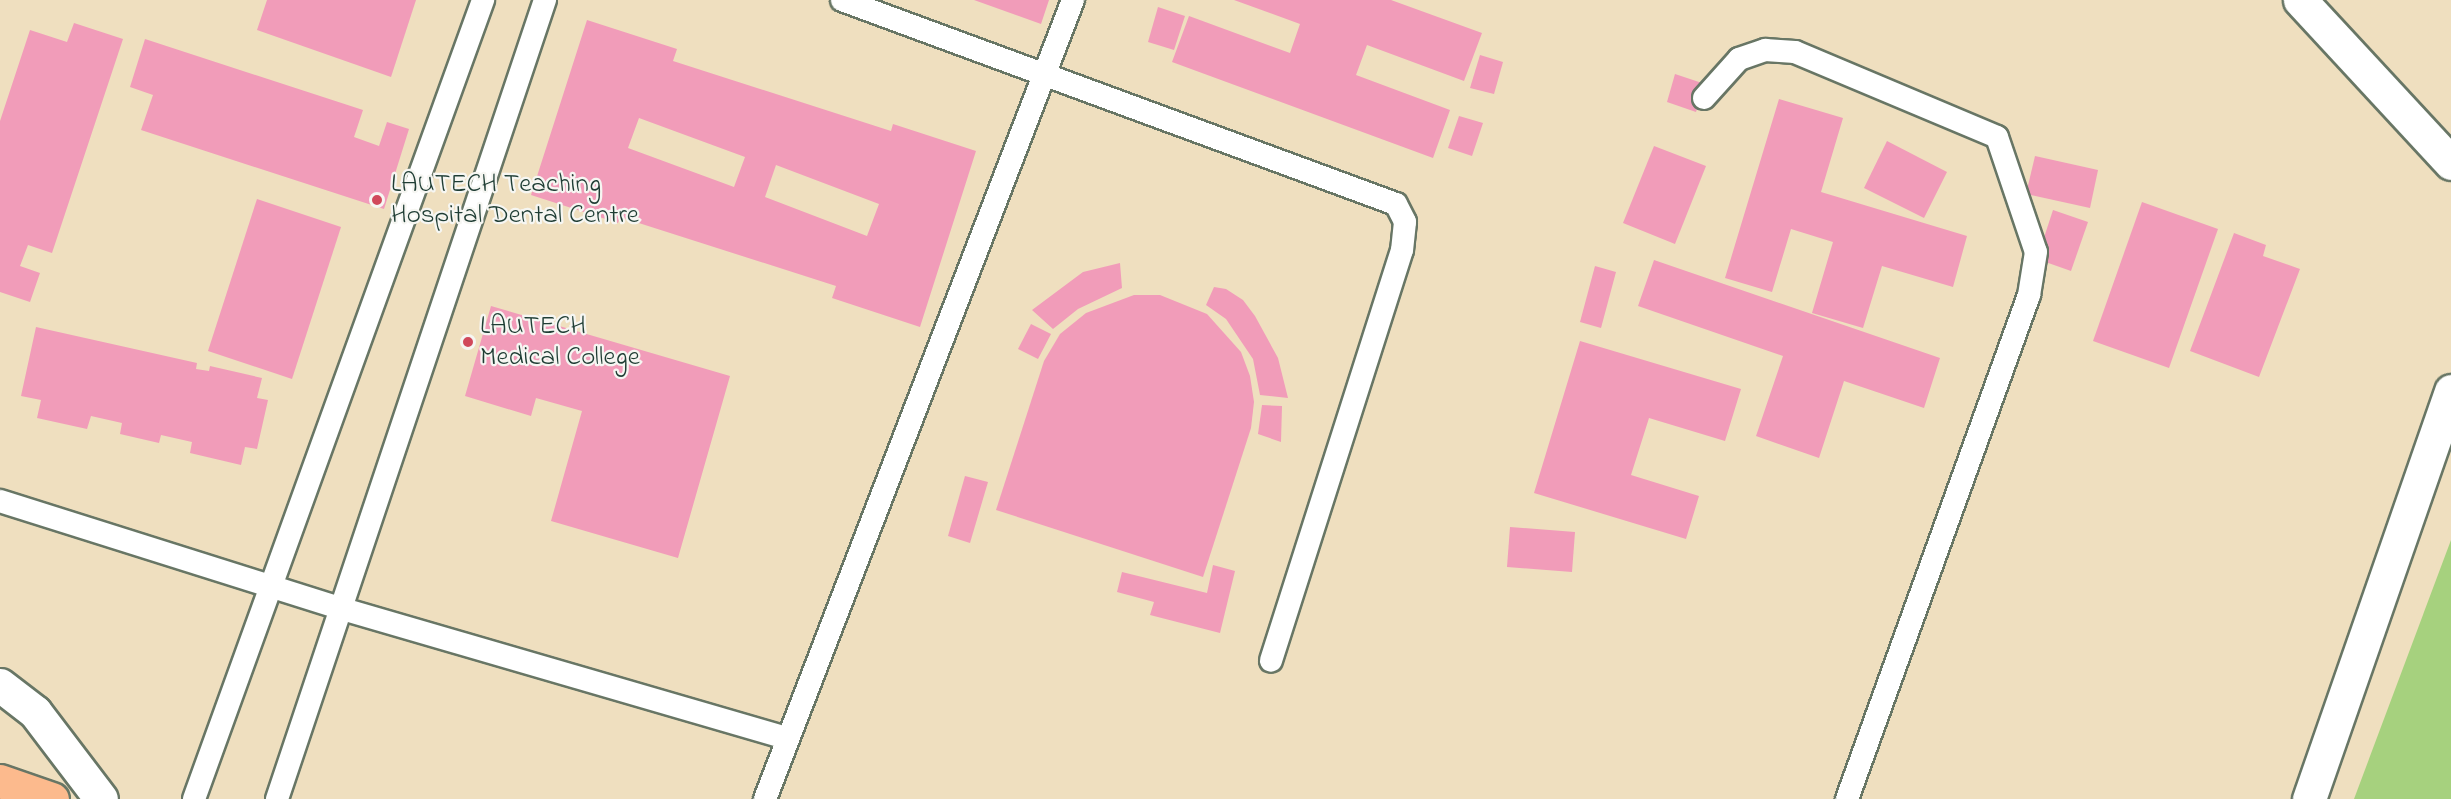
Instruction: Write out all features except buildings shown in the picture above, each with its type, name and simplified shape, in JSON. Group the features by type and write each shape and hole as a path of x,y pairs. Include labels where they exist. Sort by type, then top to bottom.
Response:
{"highway":[{"path":"0,781 52,799"}],"street":[{"path":"2300,0 2451,163"},
{"path":"2309,799 2451,391"},
{"path":"0,685 35,712 101,799"}],"lane":[{"path":"194,799 483,0"},
{"path":"277,799 339,608 545,0"},
{"path":"842,0 1043,77 1396,204 1405,222 1402,250 1271,661"},
{"path":"765,799 786,738 1073,0"},
{"path":"1704,98 1738,59 1765,50 1795,52 1996,137 2036,252 2030,295 1847,799"},
{"path":"0,501 270,584 339,608 786,738"}],"green space":[{"path":"2451,540 2451,799 2354,799"}],"place":[{"name":"LAUTECH Teaching Hospital Dental Centre","path":"377,200"},
{"name":"LAUTECH Medical College","path":"468,342"}]}
